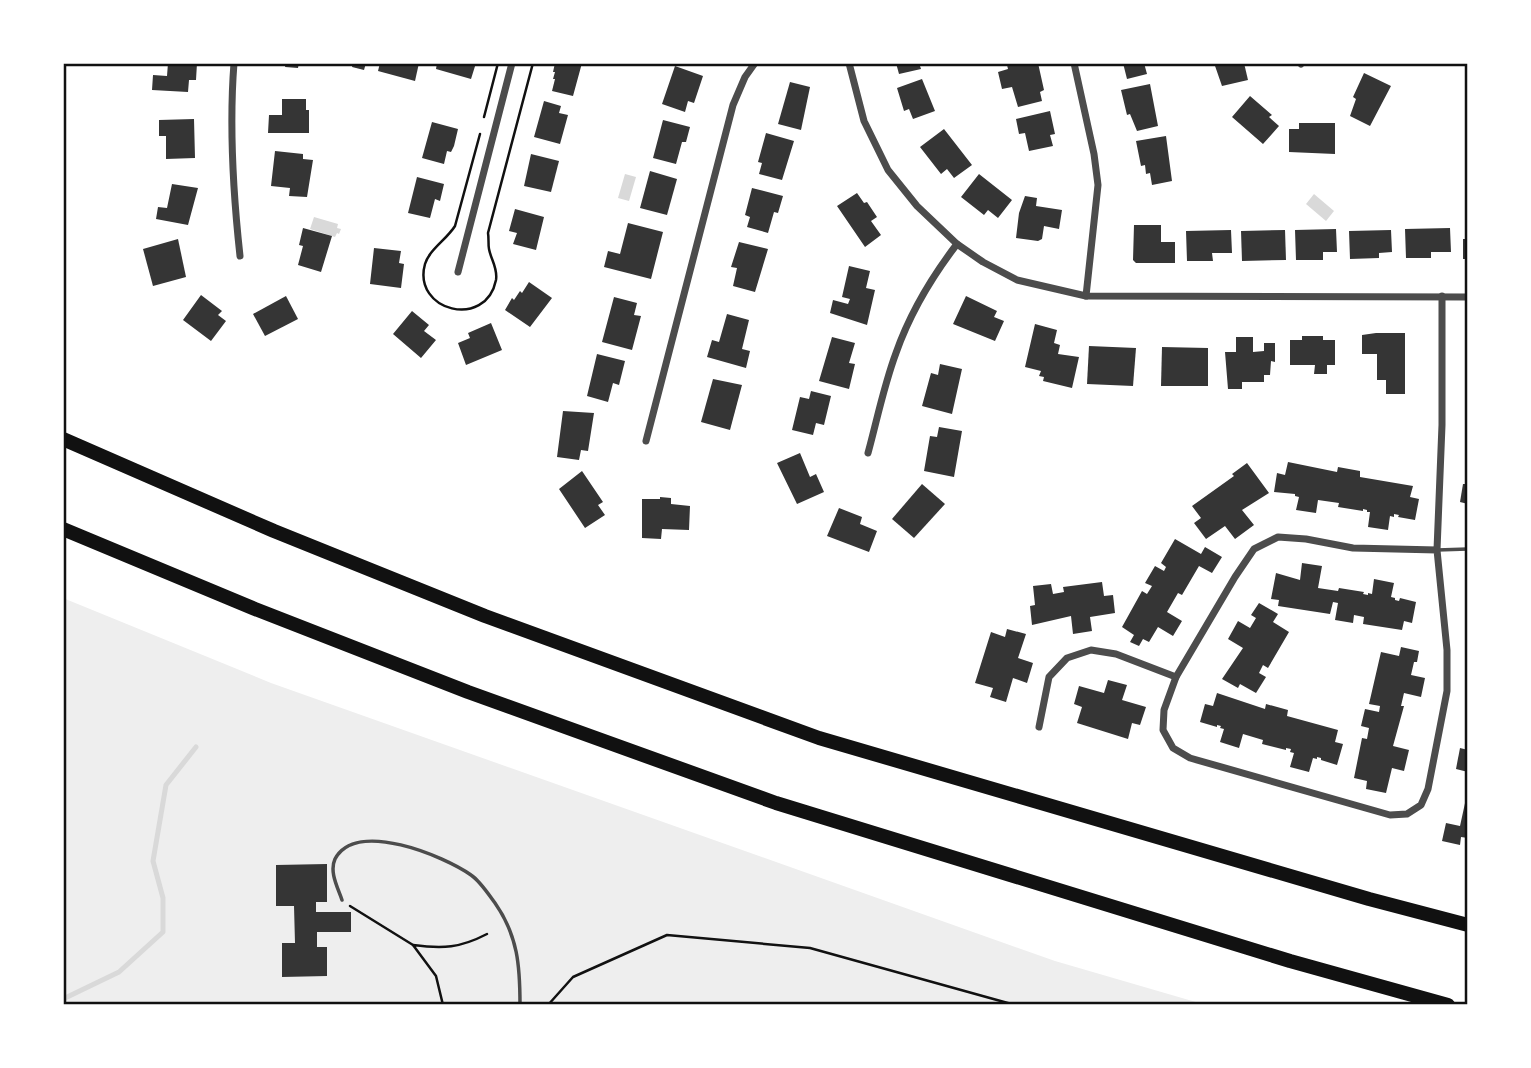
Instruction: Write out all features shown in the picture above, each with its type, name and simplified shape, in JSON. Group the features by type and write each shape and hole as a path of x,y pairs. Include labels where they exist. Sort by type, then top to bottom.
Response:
{"highway":[{"path":"63,439 274,531 460,606 819,738 1356,895 1468,925"},
{"path":"63,529 256,609 468,692 776,803 1290,961 1448,1005"}],"street":[{"path":"234,63 231,113 234,200 240,256"},
{"path":"458,272 512,63"},
{"path":"646,441 733,105 745,77 755,63"},
{"path":"849,63 864,121 888,170 917,206 957,244 1017,280 1086,296 1468,297"},
{"path":"1074,63 1098,184 1086,296"},
{"path":"869,453 895,355 913,311 934,274 957,244"},
{"path":"1437,550 1353,548 1278,537 1254,549 1176,677 1164,710 1163,730 1172,748 1190,758 1390,815 1407,814 1421,805 1428,789 1447,691 1447,650 1437,550 1442,425 1441,296"},
{"path":"1038,727 1049,677 1067,658 1091,650 1116,654 1176,677"}],"lane":[{"path":"1437,550 1468,549"},
{"path":"342,900 332,871 334,860 342,850 367,840 420,848 473,876 496,904 514,937 520,972 520,1005"}],"path":[{"path":"342,900 368,919 413,945 436,948 465,945 487,934"},
{"path":"548,1005 573,977 667,935 810,948 1015,1005"},
{"path":"413,945 436,976 443,1005"}],"shaded area":[{"path":"625,174 636,177 629,201 618,198"},
{"path":"1314,194 1334,211 1326,221 1306,204"},
{"path":"314,217 338,224 337,228 341,229 339,234 335,237 310,229"},
{"path":"63,598 271,683 1055,961 1206,1005 63,1005"}],"building":[{"path":"168,63 197,63 196,80 189,80 188,92 152,90 153,75 167,76"},
{"path":"286,63 299,63 298,68 285,67"},
{"path":"353,63 366,63 364,70 352,67"},
{"path":"380,63 419,63 415,81 378,71"},
{"path":"437,63 476,63 471,79 436,69"},
{"path":"555,63 582,63 573,96 552,91"},
{"path":"896,63 919,63 921,69 899,74"},
{"path":"1038,63 1044,90 1040,92 1042,101 1018,107 1012,87 1002,89 998,72 1008,69 1007,65"},
{"path":"1123,63 1144,63 1147,74 1127,79"},
{"path":"1214,63 1244,63 1248,80 1222,86"},
{"path":"675,66 703,76 694,103 688,101 685,112 662,104"},
{"path":"1364,73 1391,86 1370,126 1350,116 1356,99 1353,97"},
{"path":"922,79 935,111 913,119 909,109 904,111 897,88"},
{"path":"790,82 810,87 801,130 778,124"},
{"path":"1150,84 1158,126 1137,131 1130,114 1127,115 1121,90"},
{"path":"1250,96 1272,115 1269,117 1279,126 1263,144 1232,117"},
{"path":"282,99 306,99 309,133 268,133 269,115 282,115"},
{"path":"544,101 561,106 559,113 568,115 560,144 534,137"},
{"path":"1050,111 1055,134 1050,135 1053,146 1029,151 1025,133 1019,134 1016,119"},
{"path":"194,119 195,158 166,159 166,136 159,136 159,120"},
{"path":"663,120 690,127 686,142 682,142 676,164 653,158"},
{"path":"432,122 458,129 454,146 451,152 447,151 444,164 422,158"},
{"path":"1299,123 1335,123 1335,154 1289,152 1289,129 1299,129"},
{"path":"944,129 972,165 954,178 947,169 941,174 920,147"},
{"path":"766,133 794,141 782,180 759,174 762,163 758,162"},
{"path":"1166,136 1172,181 1152,185 1150,173 1146,174 1145,165 1141,166 1136,141"},
{"path":"275,151 303,154 303,159 313,160 307,197 289,196 290,188 271,186"},
{"path":"531,154 559,161 551,192 524,186"},
{"path":"650,171 677,179 667,215 640,208"},
{"path":"979,174 1012,200 998,218 988,210 984,215 961,197"},
{"path":"417,177 444,184 440,201 435,199 430,218 408,213"},
{"path":"172,184 198,188 188,225 156,219 158,207 167,208"},
{"path":"752,188 783,196 778,213 774,212 768,233 747,227 750,217 745,215"},
{"path":"857,193 877,217 871,221 881,235 865,247 837,206"},
{"path":"1025,196 1037,198 1036,206 1062,210 1059,229 1044,226 1042,239 1038,241 1016,238 1019,213"},
{"path":"515,209 544,217 536,250 513,244 517,233 509,231"},
{"path":"628,223 663,232 651,279 604,267 608,251 620,254"},
{"path":"1134,225 1161,225 1161,242 1175,242 1175,263 1136,263 1133,260"},
{"path":"303,228 332,236 321,272 298,265 303,246 299,245"},
{"path":"1450,228 1451,252 1431,252 1431,258 1406,258 1405,229"},
{"path":"1336,229 1337,252 1323,252 1323,260 1296,260 1295,230"},
{"path":"1231,230 1232,253 1212,253 1213,261 1187,261 1186,231"},
{"path":"1285,230 1286,260 1242,261 1241,231"},
{"path":"1391,230 1392,252 1379,253 1379,258 1350,259 1349,231"},
{"path":"178,239 186,277 153,286 143,249"},
{"path":"1463,239 1468,239 1468,259 1463,259"},
{"path":"739,242 768,249 755,292 733,286 737,268 731,267"},
{"path":"374,248 401,251 399,263 404,264 401,288 370,284"},
{"path":"849,266 870,271 866,288 875,290 867,325 830,313 833,300 848,304 850,299 842,297"},
{"path":"529,282 552,298 530,327 505,310 512,298 514,300 520,291 522,293"},
{"path":"201,295 222,311 218,315 226,321 211,341 183,320"},
{"path":"286,296 298,319 265,336 253,314"},
{"path":"966,296 997,311 994,317 1004,321 995,341 953,324"},
{"path":"614,297 637,303 634,315 641,316 632,350 602,342"},
{"path":"412,311 429,325 424,331 436,340 421,358 393,334"},
{"path":"727,314 749,320 742,349 750,351 746,368 707,357 712,340 719,342"},
{"path":"491,323 502,350 466,365 458,343 470,338 468,333"},
{"path":"1035,324 1057,330 1054,343 1060,345 1058,354 1079,357 1072,388 1043,381 1044,377 1039,376 1041,371 1025,367"},
{"path":"1405,333 1405,394 1386,394 1386,380 1377,380 1377,354 1362,354 1362,335"},
{"path":"1302,336 1323,336 1323,340 1335,340 1335,365 1327,365 1327,374 1314,374 1315,365 1290,365 1290,340 1302,340"},
{"path":"832,337 855,343 849,363 855,364 849,389 819,381"},
{"path":"1236,337 1253,337 1253,352 1264,351 1264,343 1275,343 1275,362 1271,361 1270,375 1264,375 1264,382 1242,382 1242,389 1228,389 1225,352 1236,352"},
{"path":"1089,346 1136,348 1133,386 1087,384"},
{"path":"1162,347 1208,348 1208,386 1161,386"},
{"path":"597,354 625,361 619,385 613,383 608,402 587,396"},
{"path":"940,364 962,369 952,414 922,406 931,373 938,375"},
{"path":"713,379 742,385 730,430 701,422"},
{"path":"811,391 831,396 824,425 816,423 813,435 792,430 800,397 809,399"},
{"path":"563,411 594,413 588,451 581,450 579,460 557,457"},
{"path":"939,427 962,431 954,477 924,471 930,436 937,437"},
{"path":"800,453 810,477 816,474 824,492 797,504 777,463"},
{"path":"1288,462 1337,472 1338,467 1360,471 1360,477 1413,486 1410,497 1419,499 1415,520 1394,514 1394,517 1390,516 1388,530 1368,527 1370,512 1367,510 1338,507 1339,503 1318,500 1316,513 1296,510 1299,497 1295,494 1274,492 1277,473 1285,475"},
{"path":"1247,463 1269,493 1242,510 1254,525 1235,539 1225,526 1206,539 1194,523 1201,518 1192,506 1234,476 1232,474"},
{"path":"582,471 603,502 598,505 605,515 585,528 559,489"},
{"path":"922,484 945,504 914,538 892,519"},
{"path":"1463,484 1468,484 1468,504 1460,502"},
{"path":"671,498 671,504 690,506 689,530 662,529 661,539 642,538 642,499"},
{"path":"839,508 862,517 860,524 877,531 869,552 827,536"},
{"path":"1175,539 1201,554 1205,547 1222,557 1212,573 1199,566 1182,595 1178,593 1167,612 1182,621 1173,636 1158,627 1149,642 1143,639 1139,646 1130,642 1134,635 1122,627 1142,591 1147,594 1152,586 1145,583 1155,566 1164,571 1166,567 1161,563"},
{"path":"1302,563 1322,566 1318,588 1338,591 1339,588 1368,595 1372,594 1374,579 1394,583 1391,597 1399,601 1400,598 1416,602 1412,623 1404,621 1402,630 1363,624 1364,617 1354,615 1353,623 1335,620 1338,603 1333,602 1330,614 1278,606 1279,600 1271,599 1276,573 1300,580"},
{"path":"1102,582 1104,596 1113,595 1115,613 1090,617 1092,631 1073,634 1071,616 1032,625 1030,606 1035,605 1033,586 1051,584 1053,594 1064,592 1063,587"},
{"path":"1259,603 1278,614 1273,622 1289,632 1268,668 1263,665 1259,673 1266,677 1256,693 1240,684 1238,688 1222,679 1243,648 1228,639 1238,621 1250,628 1256,618 1251,615"},
{"path":"1007,629 1026,634 1018,658 1033,663 1027,683 1013,678 1006,702 990,697 993,688 975,683 991,632 1005,637"},
{"path":"1401,647 1419,651 1411,675 1425,678 1421,697 1404,693 1401,706 1404,706 1393,746 1409,750 1404,771 1392,768 1386,793 1366,789 1367,781 1354,778 1362,738 1367,739 1369,728 1361,726 1365,709 1379,712 1380,706 1369,704 1381,652 1399,656"},
{"path":"1108,680 1127,685 1122,700 1146,707 1140,725 1132,723 1128,739 1077,723 1082,707 1074,704 1079,686 1104,693"},
{"path":"1217,693 1265,709 1266,704 1288,710 1287,716 1338,730 1335,742 1343,744 1337,765 1317,757 1313,758 1309,772 1290,767 1294,753 1290,752 1291,749 1262,744 1263,740 1243,734 1239,748 1220,742 1224,729 1220,728 1221,726 1200,722 1205,704 1213,706"},
{"path":"1460,748 1468,750 1468,772 1456,769"},
{"path":"1467,794 1468,838 1461,837 1460,845 1442,841 1446,823 1460,826"},
{"path":"327,864 327,902 316,902 316,912 351,912 351,932 317,932 317,947 327,947 327,976 282,977 282,943 295,943 294,906 276,906 276,865"}],"waterway":[{"path":"63,999 119,972 163,932 163,898 153,861 166,785 196,747"}]}
